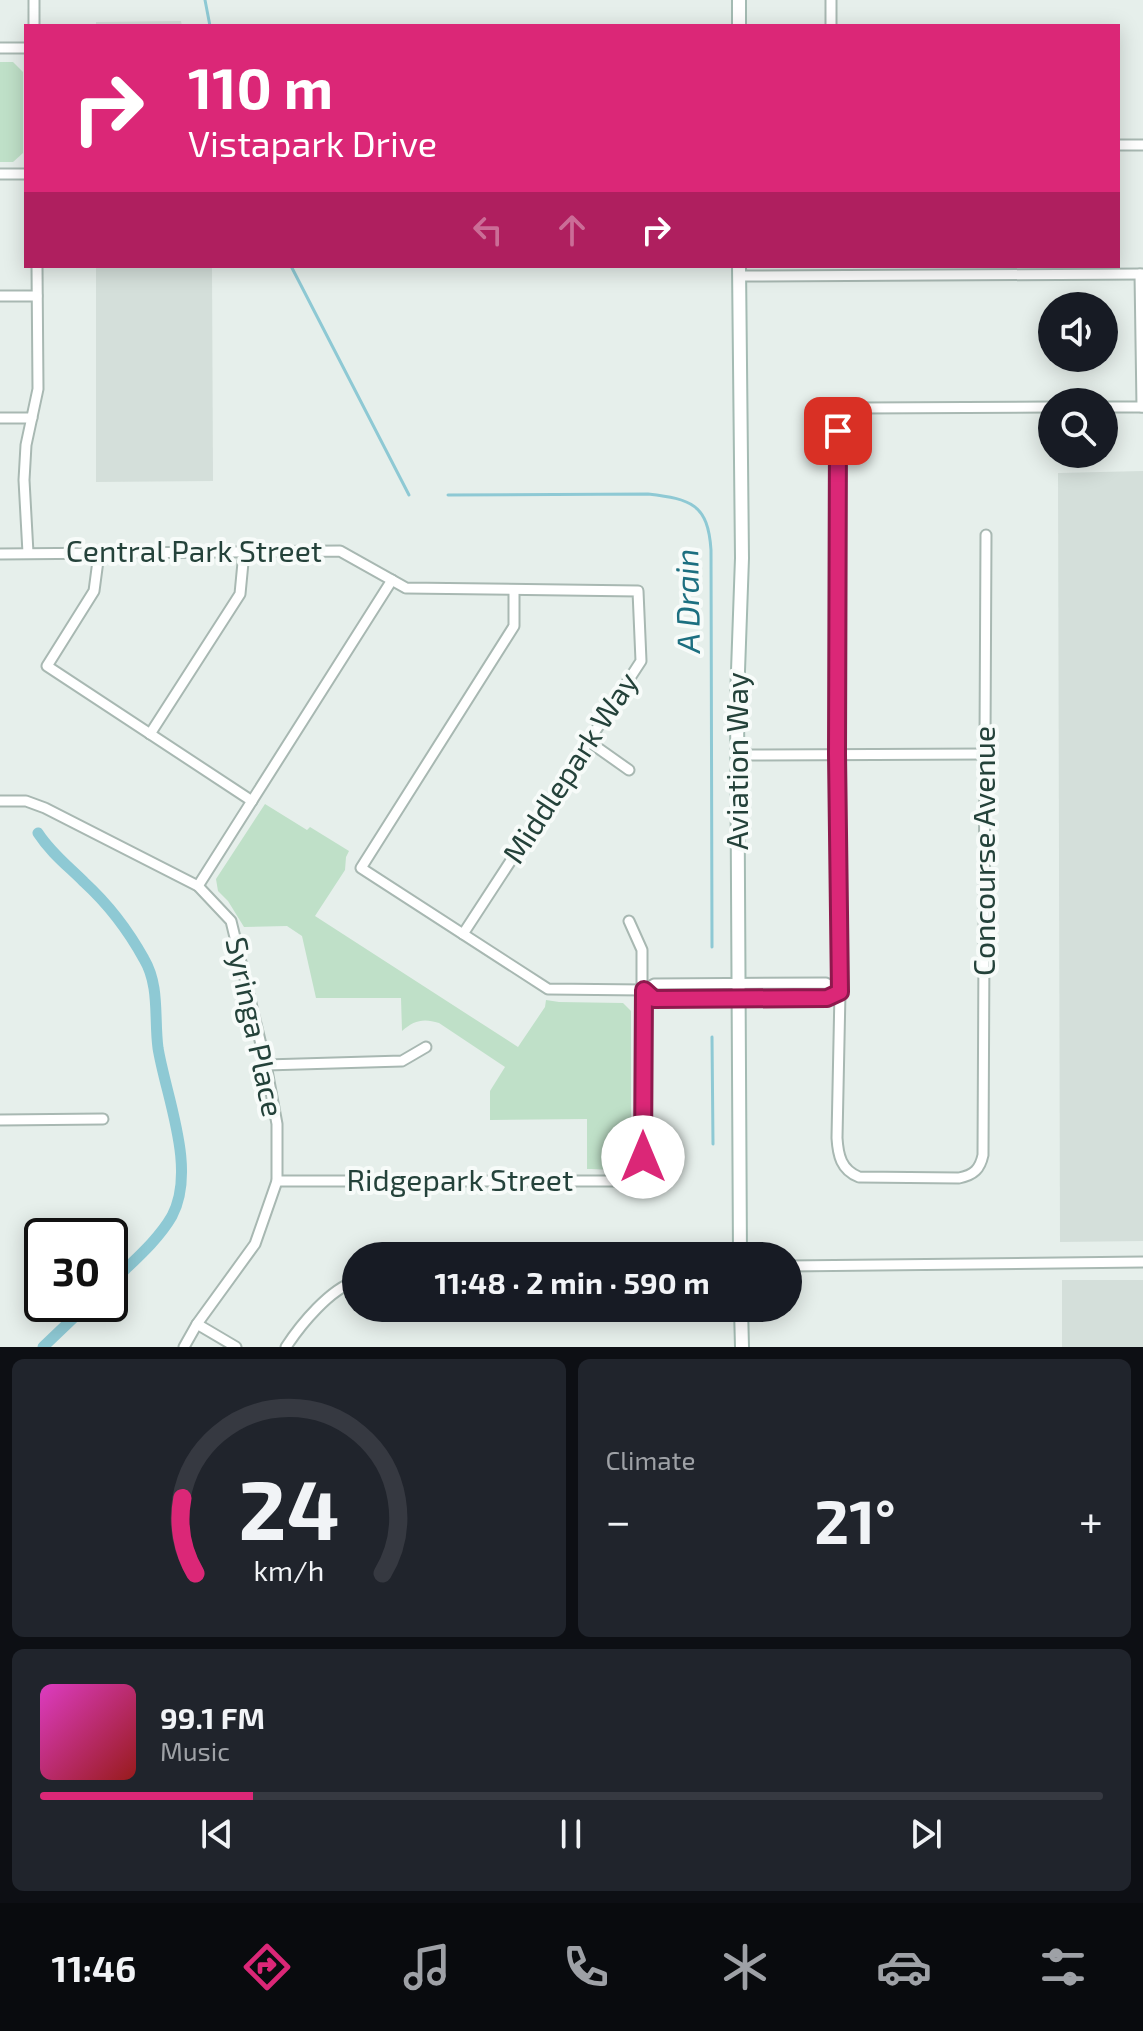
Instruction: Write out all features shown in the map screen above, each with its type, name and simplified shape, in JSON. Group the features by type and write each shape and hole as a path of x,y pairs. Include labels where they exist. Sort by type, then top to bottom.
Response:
{"street":[{"path":"34,0 34,24"},
{"path":"739,0 739,24"},
{"path":"831,0 831,24"},
{"path":"0,48 24,48"},
{"path":"1120,145 1143,145"},
{"path":"0,174 24,174"},
{"path":"28,553 24,480 26,445 38,389 37,268"},
{"path":"739,271 1071,270 1142,274 1143,407 1118,407"},
{"name":"Aviation Way","path":"739,271 742,558 737,699 740,1242"},
{"path":"0,296 37,296"},
{"path":"840,992 838,431 846,414 862,408 1038,407"},
{"path":"0,418 32,418"},
{"name":"Concourse Avenue","path":"840,992 837,1138 838,1154 844,1166 859,1177 970,1176 980,1166 985,1140 986,535"},
{"name":"Central Park Street","path":"0,554 340,551 406,588 638,591"},
{"path":"150,734 240,594 244,552"},
{"path":"99,553 94,591 47,666 252,801"},
{"path":"198,886 392,580"},
{"path":"514,590 514,626 361,868 548,989 644,990 654,984 826,983 840,992"},
{"name":"Middlepark Way","path":"463,934 641,661 638,591"},
{"path":"588,741 629,770"},
{"path":"737,755 986,754"},
{"name":"Syringa Place","path":"0,801 26,801 45,808 198,886 231,921 277,1124 277,1181 255,1244 184,1347"},
{"path":"629,921 642,950 644,990 654,999 827,998 840,992"},
{"name":"Ridgepark Street","path":"277,1181 642,1181 644,990"},
{"path":"266,1065 402,1061 426,1047"},
{"path":"0,1120 103,1119"},
{"path":"802,1266 1143,1262"},
{"path":"286,1347 302,1323 342,1286"},
{"path":"741,1322 742,1347"},
{"path":"197,1324 236,1347"}],"shaded area":[{"path":"181,21 182,24 96,24"},
{"path":"96,268 212,268 213,481 96,482"},
{"path":"1143,471 1143,1241 1060,1242 1058,473"},
{"path":"1062,1280 1143,1280 1143,1347 1062,1347"}],"green space":[{"path":"0,62 13,62 23,72 23,153 13,162 0,162"},
{"path":"265,804 349,851 345,870 315,916 518,1047 545,1007 546,1000 623,1003 631,1011 631,1158 627,1163 612,1170 587,1169 587,1119 490,1120 490,1091 505,1067 439,1023 419,1021 402,1031 401,998 316,998 302,936 287,926 244,927 218,891 216,879"}],"waterway":[{"name":"A Drain","path":"205,0 210,24"},
{"name":"A Drain","path":"292,268 409,495"},
{"name":"A Drain","path":"448,495 648,494 676,498 701,513 711,550 712,947"},
{"path":"38,833 109,908 144,959 152,980 158,1048 181,1155 181,1177 179,1197 172,1216 128,1266"},
{"name":"A Drain","path":"712,1037 713,1144"},
{"path":"43,1347 69,1322"}],"route":[{"path":"643,1157 644,990 654,999 827,998 840,992 838,431"}]}
